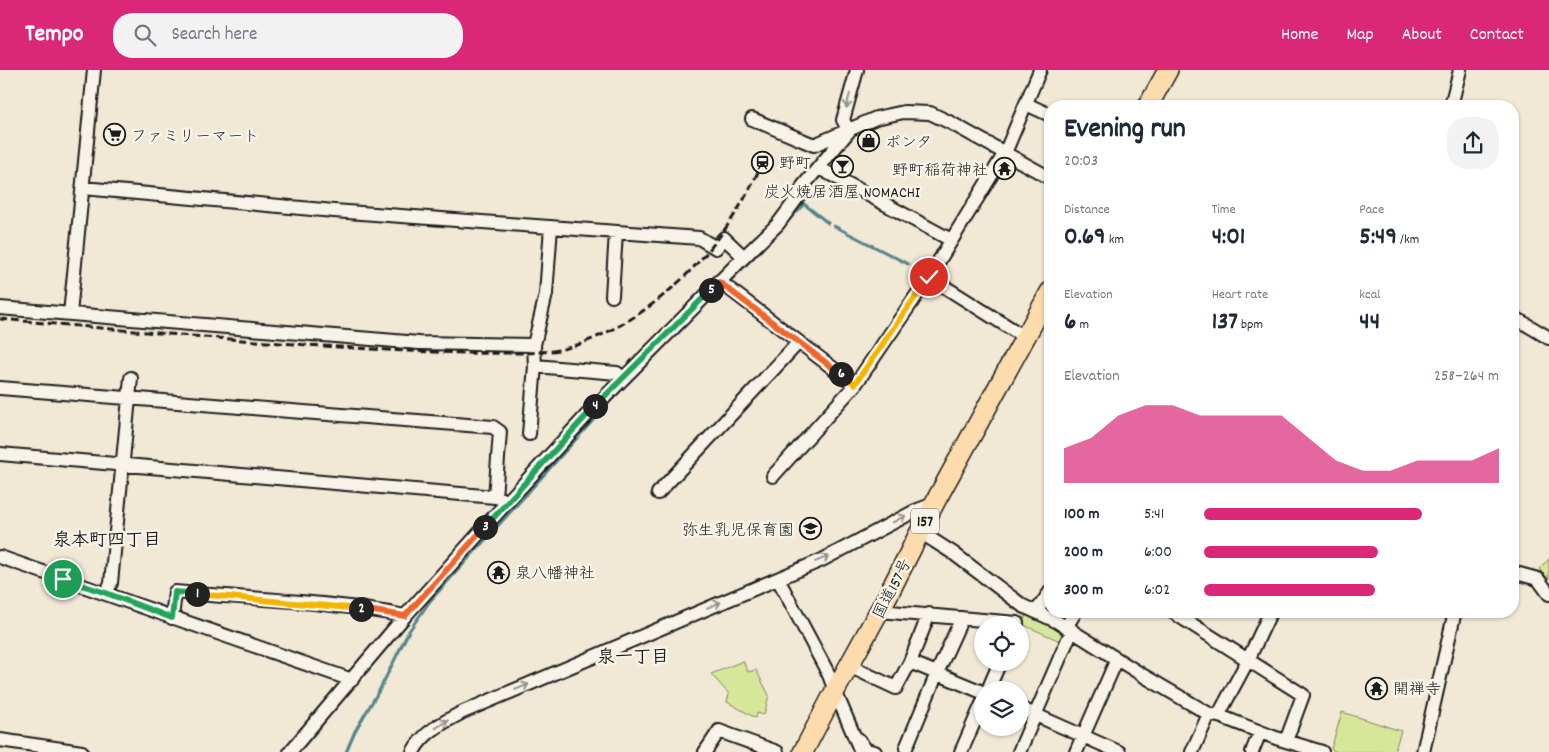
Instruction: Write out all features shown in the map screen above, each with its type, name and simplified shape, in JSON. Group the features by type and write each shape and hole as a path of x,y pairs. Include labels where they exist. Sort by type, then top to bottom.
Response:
{"highway":[{"path":"1152,100 1168,70"},
{"name":"国道157号","path":"804,752 834,691 880,611 934,504 1044,304"}],"street":[{"path":"70,314 94,70"},
{"path":"849,131 844,120 857,70"},
{"path":"773,476 855,384 929,277 1005,154 1040,70"},
{"path":"1452,100 1460,70"},
{"path":"1026,104 1044,112"},
{"path":"752,119 814,145 876,118 904,112 930,113 952,123 1044,175"},
{"path":"290,752 405,616 586,416 778,224 803,186 849,131"},
{"path":"819,168 951,240"},
{"path":"82,188 334,211 699,238 716,248 724,238 744,256"},
{"path":"529,434 535,366 534,345 546,294 550,227"},
{"path":"612,296 616,232"},
{"path":"929,277 1026,338"},
{"path":"719,282 855,384"},
{"path":"0,308 419,343 534,345"},
{"path":"1519,320 1549,338"},
{"path":"658,493 799,342"},
{"path":"535,366 617,373 623,379"},
{"path":"106,593 111,583 131,378"},
{"path":"0,388 493,427 500,432 495,497"},
{"path":"0,454 495,497 508,501"},
{"path":"413,752 418,743 429,733 463,712 822,560 915,511 934,504"},
{"path":"920,532 953,553 1023,606 1044,616"},
{"path":"0,556 352,680"},
{"path":"1519,574 1538,579 1549,594"},
{"path":"778,579 829,675 834,691 861,752"},
{"path":"172,618 175,592 372,610 405,616"},
{"path":"1036,612 1044,601"},
{"path":"1019,616 1023,606"},
{"path":"880,611 974,619"},
{"path":"849,666 896,688 910,662 929,614"},
{"path":"908,751 937,673 962,618"},
{"path":"1048,618 1213,715 1322,752"},
{"path":"1019,752 1073,618"},
{"path":"1182,618 1303,695 1286,741"},
{"path":"1192,752 1248,660 1268,618"},
{"path":"1423,752 1453,618"},
{"path":"1076,752 1117,659"},
{"path":"910,662 974,689"},
{"path":"1029,712 1119,752"},
{"path":"962,752 974,723"},
{"path":"851,730 866,750 875,752"},
{"path":"705,752 719,731 777,752"},
{"path":"1252,752 1260,732"},
{"path":"0,740 82,752"}],"green space":[{"path":"1549,559 1549,579 1539,569"},
{"path":"1029,614 1062,633 1062,642 1029,627 1029,616 1026,616"},
{"path":"743,661 748,672 756,670 769,695 764,715 757,713 756,718 727,702 729,694 711,674"},
{"path":"1342,712 1401,731 1394,752 1337,752 1331,749"}],"waterway":[{"path":"786,223 804,204 828,223"},
{"path":"834,226 908,264"},
{"path":"728,283 762,249"},
{"path":"679,332 692,318"},
{"path":"631,379 673,337"},
{"path":"346,752 355,731 380,689 409,631 430,601 624,386"}],"railway":[{"path":"0,319 152,333 406,351 532,353 558,350 604,334 632,318 659,299 683,278 706,254 726,228 758,172"}],"place":[{"name":"ファミリーマート","path":"115,135"},
{"name":"ポンタ","path":"869,141"},
{"name":"野町","path":"763,162"},
{"name":"炭火焼居酒屋 NOMACHI","path":"842,167"},
{"name":"野町稲荷神社","path":"1004,169"},
{"name":"弥生乳児保育園","path":"810,529"},
{"name":"泉八幡神社","path":"499,572"},
{"name":"開禅寺","path":"1377,688"}],"district":[{"name":"泉本町四丁目","path":"107,539"},
{"name":"泉一丁目","path":"633,656"}],"route":[{"path":"63,579 172,618 175,592 372,610 405,616 586,416 719,282 855,384 929,277"}]}
